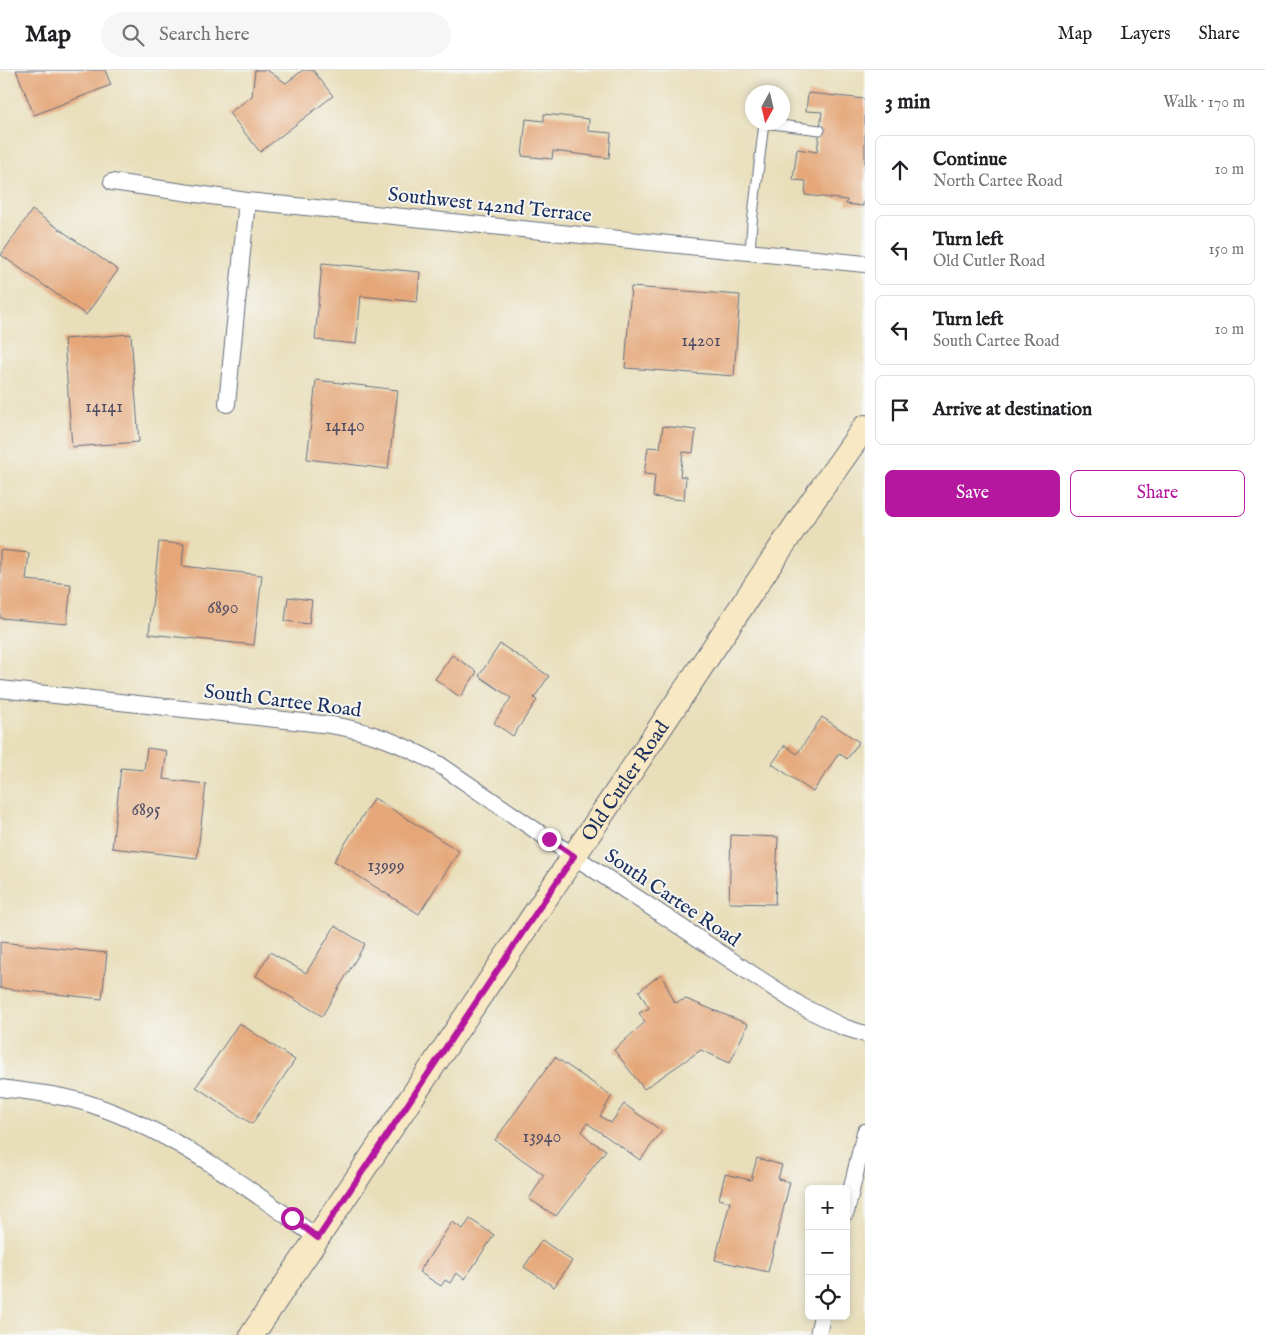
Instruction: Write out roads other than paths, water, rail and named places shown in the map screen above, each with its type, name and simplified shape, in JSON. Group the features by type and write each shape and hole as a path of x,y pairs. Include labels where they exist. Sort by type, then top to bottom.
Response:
{"main road":[{"name":"Old Cutler Road","path":"252,1335 807,509 865,427"}],"street":[{"name":"Southwest 142nd Terrace","path":"112,182 247,202 865,264"},
{"path":"227,404 247,202"},
{"name":"South Cartee Road","path":"0,689 331,725 376,735 440,765 702,942 803,1007 843,1027 865,1034"},
{"path":"0,1088 66,1098 92,1105 151,1129 191,1152 292,1218 318,1238"},
{"path":"850,1195 865,1132"},
{"path":"818,1335 821,1320"}],"lane":[{"path":"750,252 764,123 820,130"}]}
